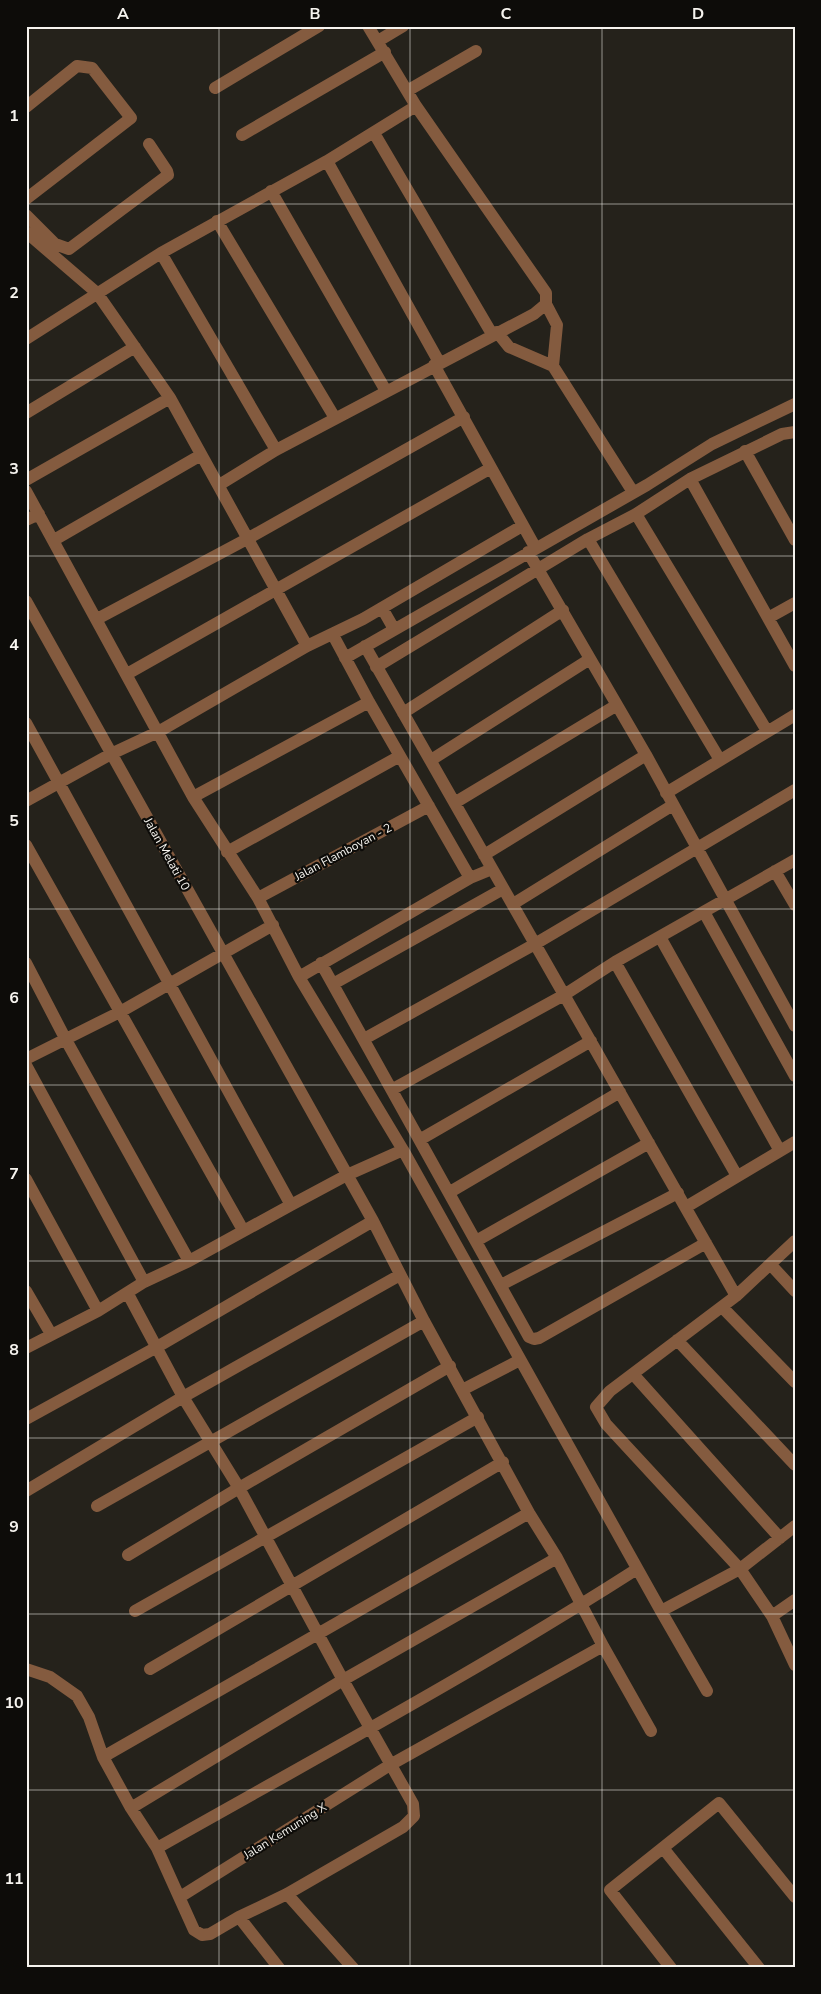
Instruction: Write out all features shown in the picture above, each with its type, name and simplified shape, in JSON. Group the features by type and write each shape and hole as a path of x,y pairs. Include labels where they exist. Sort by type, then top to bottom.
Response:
{"street":[{"path":"215,88 319,26"},
{"path":"368,26 382,46 416,106 546,293 546,304 557,325 553,366"},
{"path":"242,135 382,46 403,26"},
{"path":"407,91 476,51"},
{"path":"26,107 80,65 92,68 131,118 26,199"},
{"path":"26,339 161,253 271,190 327,161 416,106"},
{"path":"374,133 494,333 515,350 553,366 633,492"},
{"path":"26,215 55,244 69,249 168,175 167,170 149,144"},
{"path":"327,161 522,526 539,569 646,755 795,1026"},
{"path":"271,190 386,391"},
{"path":"217,221 335,418"},
{"path":"26,232 97,293 170,398 307,646"},
{"path":"26,252 39,245"},
{"path":"161,253 276,450"},
{"path":"219,485 276,450 494,333 534,314 546,304"},
{"path":"26,413 135,348"},
{"path":"26,480 170,398"},
{"path":"345,658 647,485 712,444 795,404"},
{"path":"97,619 247,539 464,417"},
{"path":"376,667 588,539 636,514 690,479 782,434 795,432"},
{"path":"745,451 795,540"},
{"path":"54,540 201,454"},
{"path":"127,674 491,468"},
{"path":"690,479 795,666"},
{"path":"647,485 658,500"},
{"path":"26,491 193,797 258,898 299,977 403,1150 636,1569 707,1691"},
{"path":"26,520 39,514"},
{"path":"636,514 767,731"},
{"path":"26,801 111,754 158,732 307,646 334,635 522,526"},
{"path":"588,539 720,760"},
{"name":"Jalan Melati 10","path":"26,601 373,1221 424,1321 530,1513 557,1558 603,1646 651,1731"},
{"path":"768,618 795,604"},
{"path":"382,608 394,629"},
{"path":"403,713 563,610"},
{"path":"334,635 369,702 470,878"},
{"path":"366,646 376,667 456,802 534,944 736,1296"},
{"path":"430,760 590,659"},
{"path":"193,797 369,702"},
{"path":"456,802 617,705"},
{"path":"666,793 795,715"},
{"path":"26,723 291,1205"},
{"path":"484,855 646,755"},
{"path":"227,852 400,756"},
{"path":"364,1039 534,944 795,790"},
{"path":"513,904 674,805"},
{"name":"Jalan Flamboyan - 2","path":"258,898 429,806"},
{"path":"26,845 243,1230"},
{"path":"393,1089 564,995 616,962 795,860"},
{"path":"299,977 470,878 492,869"},
{"path":"775,871 795,905"},
{"path":"334,984 503,888"},
{"path":"704,912 795,1076"},
{"path":"26,1060 120,1012 273,925"},
{"path":"660,937 780,1151"},
{"path":"616,962 737,1176"},
{"path":"26,963 66,1040 189,1261"},
{"path":"321,963 421,1139 526,1332 534,1339 706,1243"},
{"path":"421,1139 591,1041"},
{"path":"26,1065 144,1282"},
{"path":"450,1192 620,1092"},
{"path":"476,1241 649,1142"},
{"path":"686,1207 795,1142"},
{"path":"26,1348 98,1311 128,1294 144,1282 189,1261 347,1175 403,1150"},
{"path":"26,1179 98,1311"},
{"path":"501,1285 678,1193"},
{"path":"26,1419 157,1347 373,1221"},
{"path":"795,1241 736,1296 606,1395 596,1407 606,1424 740,1569 772,1616 795,1665"},
{"path":"771,1265 795,1291"},
{"path":"26,1491 184,1397 400,1275"},
{"path":"26,1291 51,1334"},
{"path":"26,1669 50,1677 77,1696 89,1717 103,1757 131,1808 157,1848 194,1930 202,1934 210,1934 239,1917 287,1894 412,1820 414,1816 413,1804 369,1728 266,1536 184,1397 128,1294"},
{"path":"722,1307 795,1382"},
{"path":"97,1506 212,1443 424,1321"},
{"path":"677,1340 795,1465"},
{"path":"462,1390 520,1360"},
{"path":"128,1555 239,1488 450,1366"},
{"path":"633,1374 780,1538"},
{"path":"135,1611 478,1417"},
{"path":"150,1669 502,1462"},
{"path":"103,1757 530,1513"},
{"path":"661,1611 740,1569 795,1526"},
{"path":"131,1808 343,1680 557,1558"},
{"path":"157,1848 369,1728 581,1604 636,1569"},
{"path":"772,1616 795,1600"},
{"name":"Jalan Kemuning X","path":"180,1897 390,1765 603,1646"},
{"path":"671,1968 610,1890 719,1803 795,1897"},
{"path":"663,1848 759,1968"},
{"path":"287,1894 353,1968"},
{"path":"239,1917 279,1968"}]}
